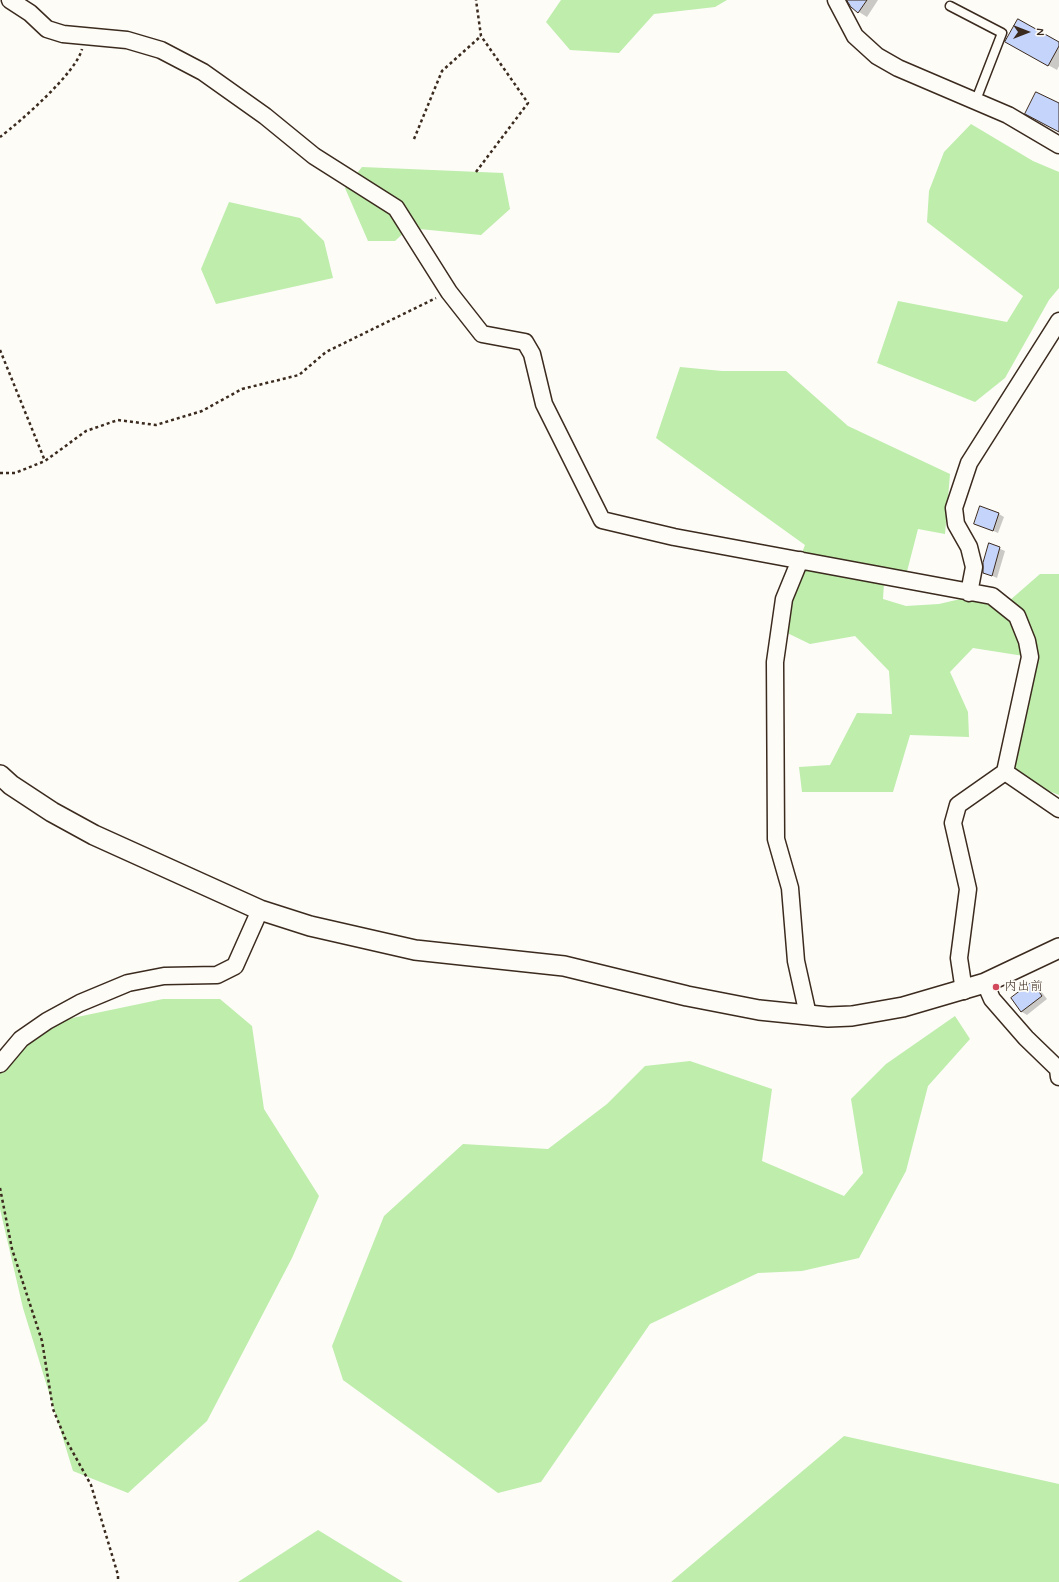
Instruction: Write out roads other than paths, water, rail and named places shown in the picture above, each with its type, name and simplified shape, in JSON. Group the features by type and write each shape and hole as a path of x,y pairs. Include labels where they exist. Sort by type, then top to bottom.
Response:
{"street":[{"path":"10,0 30,13 47,28 63,34 127,40 161,50 202,72 265,116 314,156 396,208 449,292 482,334 525,342 532,354 544,404 602,520 674,538 992,596 1017,616 1027,641 1030,657 1006,772 958,805 953,823 968,889 959,958 964,991"},
{"path":"836,0 855,36 877,56 898,68 976,100 1008,115 1059,145"},
{"path":"969,593 974,567 969,547 956,524 954,508 969,463 1059,321"},
{"path":"800,560 784,599 775,662 776,840 790,888 796,961 808,1015"},
{"path":"1006,772 1059,809"},
{"path":"0,775 11,785 52,812 94,835 260,910 310,926 414,950 564,966 724,1004 759,1010 828,1017 870,1014 964,991 985,983 1059,948"},
{"path":"0,1064 21,1040 47,1021 80,1003 121,986 164,976 217,975 235,966 260,910"},
{"path":"985,983 992,999 1021,1032 1058,1069 1059,1077"}],"lane":[{"path":"950,6 1002,33 976,100"}],"place":[{"name":"内出前","path":"996,987"}]}
